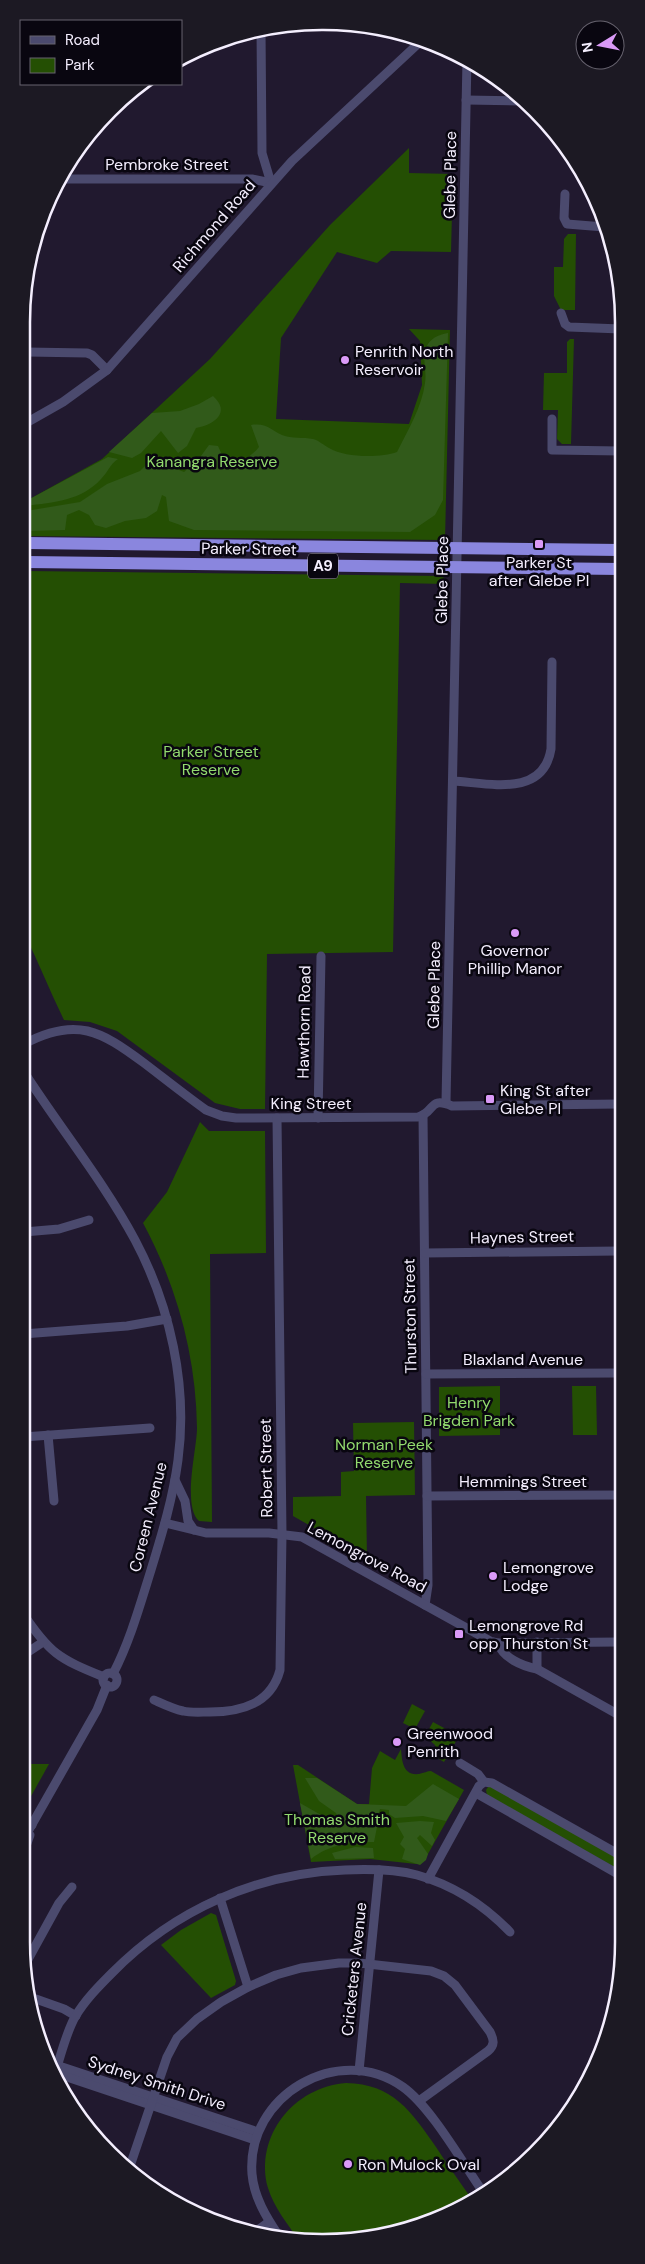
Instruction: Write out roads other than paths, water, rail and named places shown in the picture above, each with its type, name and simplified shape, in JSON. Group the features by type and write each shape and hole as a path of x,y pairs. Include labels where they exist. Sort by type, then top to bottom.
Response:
{"highway":[{"name":"Parker Street","path":"30,543 615,550"},
{"name":"Parker Street","path":"30,562 615,570"}],"street":[{"path":"261,37 262,153 271,183"},
{"name":"Richmond Road","path":"30,421 63,402 107,370 271,183 292,161 416,46"},
{"name":"Glebe Place","path":"446,1102 467,68"},
{"path":"466,100 513,101"},
{"name":"Pembroke Street","path":"67,179 252,179 271,183"},
{"path":"564,194 564,218 567,224 598,227"},
{"path":"561,313 562,320 570,327 615,329"},
{"path":"30,352 87,353 92,355 107,370"},
{"path":"552,419 552,450 615,451"},
{"path":"453,781 520,784 533,779 541,772 548,760 551,749 552,662"},
{"name":"Hawthorn Road","path":"318,1118 321,956"},
{"name":"King Street","path":"30,1041 45,1034 61,1030 81,1030 99,1034 119,1044 213,1113 236,1118 423,1115"},
{"name":"Coreen Avenue","path":"30,1081 135,1239 155,1282 167,1319 177,1369 180,1403 180,1440 175,1480 165,1523 138,1612 108,1678 97,1710 30,1829"},
{"path":"423,1115 437,1103 446,1102 452,1106 615,1104"},
{"name":"Thurston Street","path":"423,1115 428,1585 425,1605"},
{"name":"Robert Street","path":"154,1700 184,1711 228,1712 242,1709 257,1702 272,1688 278,1677 281,1662 282,1534 277,1118"},
{"path":"30,1231 59,1229 89,1220"},
{"name":"Haynes Street","path":"425,1253 615,1251"},
{"path":"30,1333 127,1326 167,1319"},
{"name":"Blaxland Avenue","path":"426,1374 615,1373"},
{"path":"30,1436 150,1428"},
{"path":"48,1435 54,1501"},
{"path":"175,1480 185,1501 188,1521 194,1530"},
{"name":"Hemmings Street","path":"427,1496 615,1495"},
{"name":"Lemongrove Road","path":"165,1523 215,1533 282,1534 307,1539 490,1641 498,1643 504,1654 527,1667 537,1668 615,1713"},
{"path":"30,1623 43,1642 59,1656 108,1678"},
{"path":"30,1651 43,1642"},
{"path":"537,1642 537,1668"},
{"path":"498,1643 615,1642"},
{"path":"460,1764 478,1774 484,1782 492,1783 615,1852"},
{"path":"428,1879 484,1782"},
{"path":"476,1793 615,1872"},
{"name":"Coreen Avenue","path":"30,1832 32,1826"},
{"path":"57,2065 76,2016 100,1985 140,1947 178,1920 220,1898 254,1885 306,1873 343,1870 402,1872 428,1879 451,1889 480,1906 510,1932"},
{"name":"Cricketers Avenue","path":"359,2070 379,1870"},
{"path":"31,1955 59,1903 72,1887"},
{"path":"220,1898 248,1987"},
{"path":"131,2162 167,2057 177,2038 208,2011 248,1987 301,1968 339,1962 370,1964 426,1970 451,1980 471,2005 493,2039 493,2046 488,2052 419,2101"},
{"path":"36,1999 64,2009 76,2016"},
{"path":"274,2229 259,2201 254,2183 252,2161 257,2136 265,2118 276,2104 301,2082 328,2072 359,2070 378,2074 394,2081 419,2101 480,2188"},
{"name":"Sydney Smith Drive","path":"61,2073 257,2136"},
{"path":"262,2227 269,2222"}],"place":[{"name":"Penrith North Reservoir","path":"345,360"},
{"name":"Parker St after Glebe Pl","path":"539,544"},
{"name":"Governor Phillip Manor","path":"515,933"},
{"name":"King St after Glebe Pl","path":"490,1099"},
{"name":"Lemongrove Lodge","path":"493,1576"},
{"name":"Lemongrove Rd opp Thurston St","path":"459,1634"},
{"name":"Greenwood Penrith","path":"397,1742"},
{"name":"Ron Mulock Oval","path":"348,2164"}],"park label":[{"name":"Kanangra Reserve","path":"212,461"},
{"name":"Parker Street Reserve","path":"211,760"},
{"name":"Henry Brigden Park","path":"469,1411"},
{"name":"Norman Peek Reserve","path":"384,1453"},
{"name":"Thomas Smith Reserve","path":"337,1828"}]}
